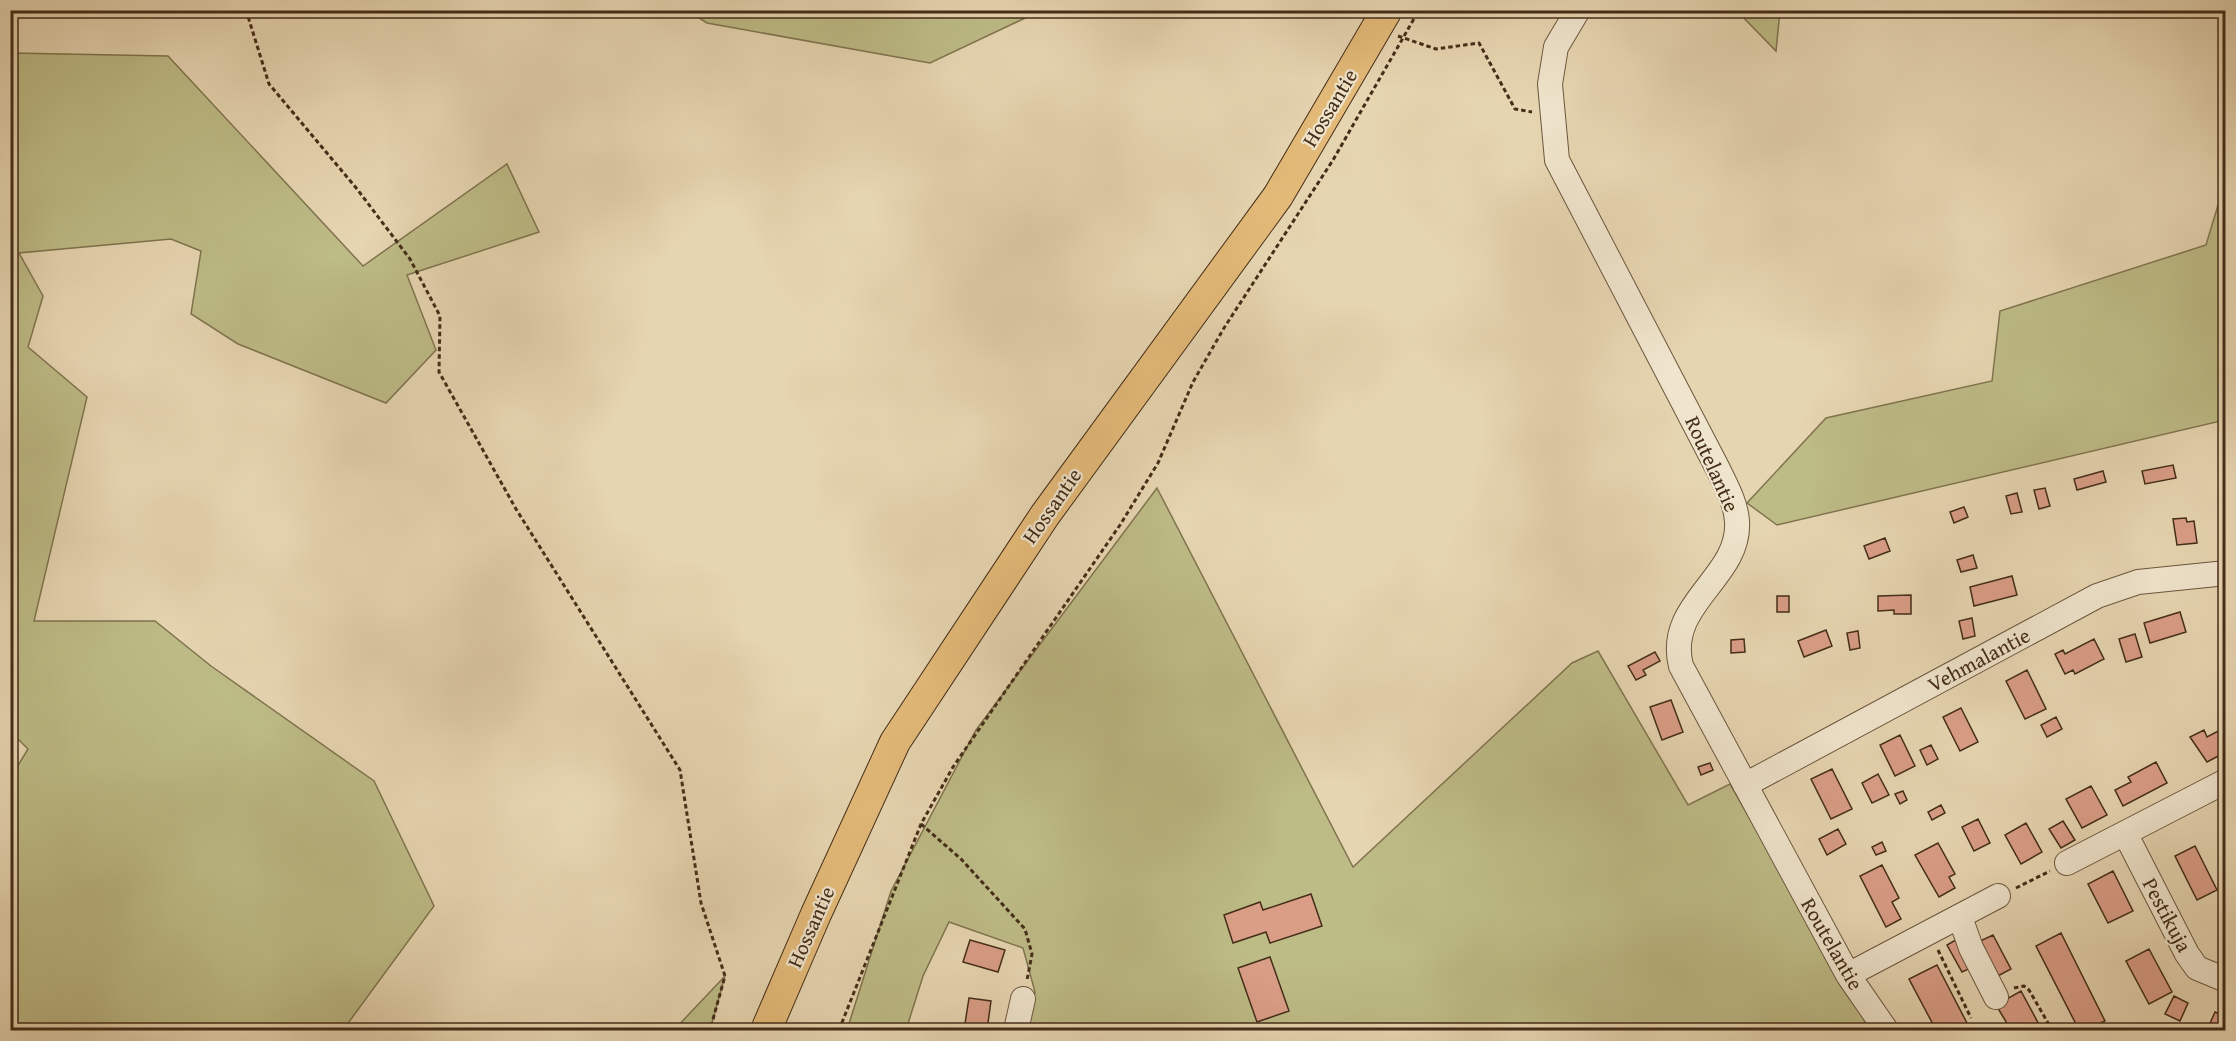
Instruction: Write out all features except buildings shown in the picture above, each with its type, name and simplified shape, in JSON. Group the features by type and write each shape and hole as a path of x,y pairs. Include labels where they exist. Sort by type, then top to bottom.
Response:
{"main road":[{"name":"Hossantie","path":"766,1030 895,742 1045,515 1278,196 1390,25"}],"street":[{"name":"Routelantie","path":"1578,10 1556,47 1550,84 1557,160 1730,495 1737,521 1732,549 1716,577 1692,609 1679,633 1677,649 1682,666 1848,975 1886,1030"},
{"name":"Vehmalantie","path":"1745,785 2097,596 2138,582 2226,573"},
{"path":"2067,863 2226,781"},
{"name":"Pestikuja","path":"2125,833 2187,954 2197,968 2226,980"},
{"path":"1848,975 1998,896"},
{"path":"1960,916 1971,948 1996,997"},
{"path":"1016,1030 1023,999"}],"path":[{"path":"246,10 269,84 357,189 410,259 440,316 439,372 516,509 680,770 701,903 725,976 710,1030"},
{"path":"838,1030 921,824 953,766 1120,525 1158,463 1193,382 1224,328 1333,160 1390,25 1419,10"},
{"path":"1390,25 1436,49 1479,43 1515,109 1552,116"},
{"path":"921,824 961,859 1025,929 1032,954 1023,999"},
{"path":"1998,896 2067,863"},
{"path":"1929,933 1971,1018"},
{"path":"1996,997 2016,987 2026,987 2052,1030"}],"shaded area":[{"path":"688,11 1040,11 930,63 707,23"},
{"path":"1737,11 1780,11 1776,51"},
{"path":"11,53 168,56 363,266 507,164 539,232 407,275 436,350 386,403 238,344 191,314 201,251 171,239 19,253 43,296 28,347 87,397 34,621 155,621 211,666 374,781 434,906 343,1030 11,1030 11,777 28,749 10,731"},
{"path":"2225,182 2225,420 1777,525 1747,503 1826,418 1992,381 2000,311 2206,245"},
{"path":"1157,488 1353,867 1572,663 1598,651 1688,805 1730,784 1870,1030 1070,1030 1029,1025 1035,992 1023,948 949,922 923,976 906,1030 847,1030 891,891 976,730"},
{"path":"725,976 710,1030 674,1030"}]}
